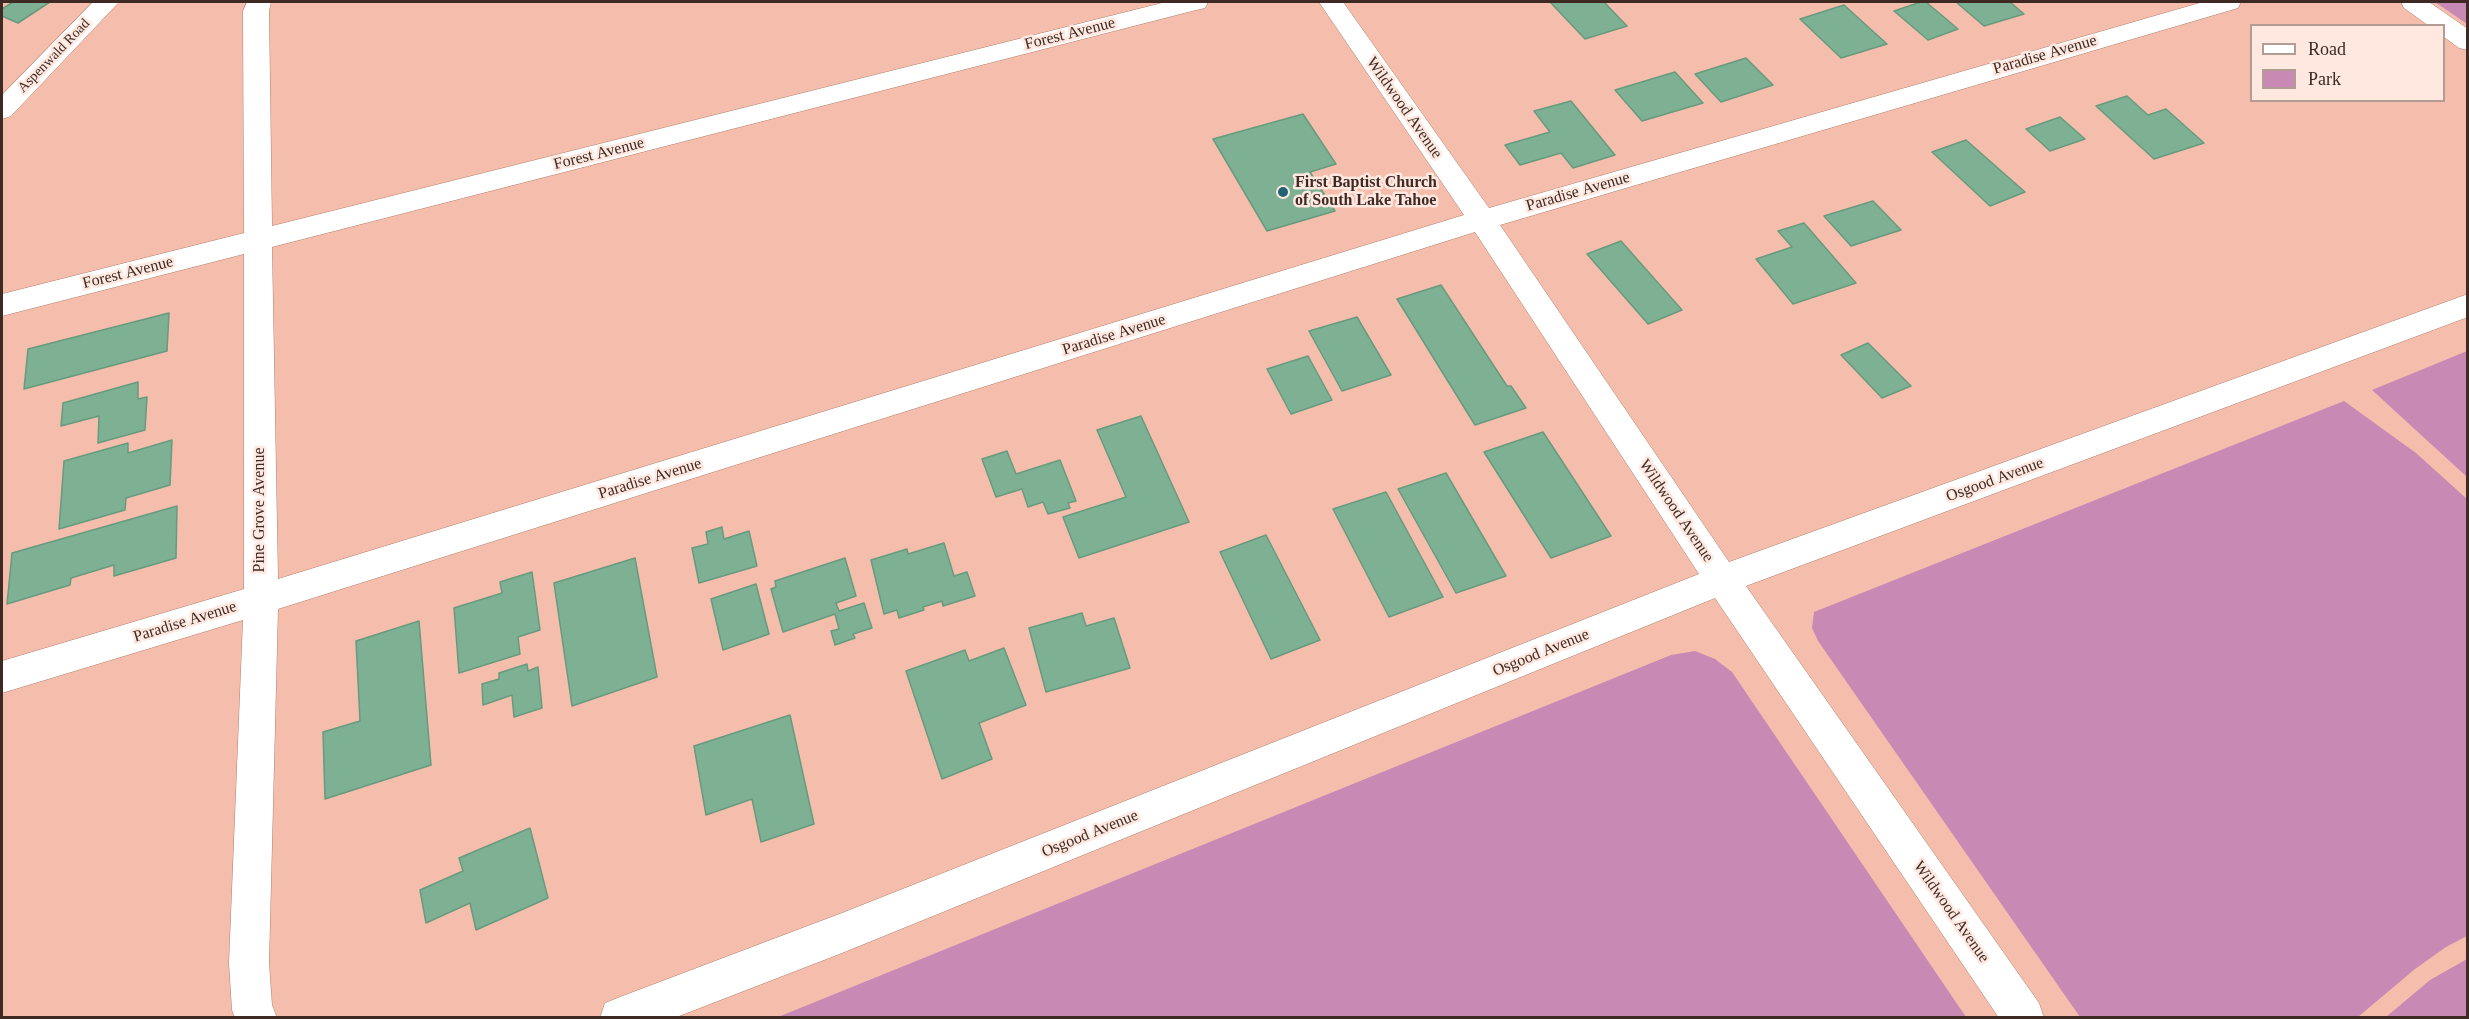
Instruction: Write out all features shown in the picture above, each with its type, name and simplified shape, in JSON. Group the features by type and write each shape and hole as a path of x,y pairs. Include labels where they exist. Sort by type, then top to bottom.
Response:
{"street":[{"name":"Aspenwald Road","path":"2,110 107,2"},
{"name":"Pine Grove Avenue","path":"257,1017 252,1010 249,963 261,599 256,11 259,2"},
{"name":"Forest Avenue","path":"2,305 1196,2"},
{"name":"Wildwood Avenue","path":"1331,2 1482,220 1722,580 2024,1017"},
{"name":"Paradise Avenue","path":"2,677 261,599 1482,220 2229,2"},
{"path":"2413,2 2443,24"},
{"path":"2445,25 2468,42"},
{"name":"Osgood Avenue","path":"620,1017 842,933 1722,580 2468,305"}],"green space":[{"path":"2435,2 2467,2 2467,24"},
{"path":"2467,351 2467,477 2372,390"},
{"path":"2344,401 2416,453 2467,499 2467,936 2446,947 2415,969 2358,1017 2080,1017 1818,641 1812,628 1814,612"},
{"path":"1695,651 1715,659 1732,672 1966,1017 778,1017 1671,655"},
{"path":"2467,959 2467,1017 2386,1017 2430,980"}],"building":[{"path":"13,2 50,2 18,23 2,16 2,9"},
{"path":"1550,2 1604,2 1627,26 1585,39"},
{"path":"1926,2 1958,29 1928,40 1894,11"},
{"path":"1956,2 2010,2 2024,14 1984,26"},
{"path":"1844,5 1887,44 1841,58 1800,19"},
{"path":"1746,58 1773,85 1721,102 1695,74"},
{"path":"1675,72 1703,103 1642,121 1615,90"},
{"path":"2127,96 2148,115 2166,109 2204,143 2154,159 2096,106"},
{"path":"1571,101 1615,155 1573,168 1561,153 1520,165 1505,145 1550,132 1534,111"},
{"name":"First Baptist Church of South Lake Tahoe","path":"1303,114 1336,164 1310,172 1335,211 1267,231 1213,139"},
{"path":"2060,117 2085,139 2050,151 2026,129"},
{"path":"1966,140 2025,192 1990,206 1932,152"},
{"path":"1873,201 1901,230 1851,246 1824,216"},
{"path":"1804,223 1856,283 1793,304 1756,259 1792,247 1778,231"},
{"path":"1621,241 1682,310 1648,324 1587,254"},
{"path":"1441,285 1507,386 1511,386 1526,408 1475,425 1397,299"},
{"path":"169,313 167,351 24,389 28,349"},
{"path":"1357,317 1391,375 1342,391 1309,331"},
{"path":"1868,343 1911,386 1882,398 1841,355"},
{"path":"1308,356 1332,400 1291,414 1267,369"},
{"path":"138,382 138,399 147,397 145,430 98,443 99,416 61,426 63,403"},
{"path":"1141,416 1189,522 1079,558 1063,517 1126,497 1097,430"},
{"path":"1543,432 1611,536 1551,558 1484,452"},
{"path":"172,440 170,485 126,498 125,510 59,529 64,461 128,443 128,453"},
{"path":"1007,451 1016,474 1060,460 1076,501 1068,503 1070,508 1048,514 1043,502 1028,507 1022,489 996,497 982,459"},
{"path":"1446,473 1506,576 1456,593 1398,489"},
{"path":"1386,492 1443,597 1389,617 1333,509"},
{"path":"177,506 176,558 114,576 114,565 71,578 70,585 7,604 12,553"},
{"path":"722,527 724,539 749,531 757,566 699,583 692,548 708,544 706,532"},
{"path":"1266,535 1320,640 1271,659 1220,552"},
{"path":"944,543 954,576 967,572 975,596 943,606 942,601 899,618 897,610 884,614 871,560 907,549 908,554"},
{"path":"635,558 657,677 572,706 554,583"},
{"path":"845,558 856,596 836,603 839,611 864,603 872,628 853,634 855,638 835,645 831,631 839,629 835,614 783,632 771,589 776,587 775,581"},
{"path":"532,572 540,630 518,637 520,654 459,673 454,608 502,593 500,582"},
{"path":"756,584 769,634 723,650 711,599"},
{"path":"1082,613 1086,626 1114,618 1130,668 1046,692 1029,628"},
{"path":"419,621 431,765 325,799 323,732 360,721 356,641"},
{"path":"1004,648 1026,705 979,723 992,759 942,779 906,671 965,650 969,661"},
{"path":"527,664 528,671 538,667 542,708 514,717 512,695 483,705 482,684 499,679 499,673"},
{"path":"790,715 814,824 761,842 752,799 706,815 694,746"},
{"path":"530,828 548,898 476,930 470,903 426,923 420,890 463,871 459,858"}],"place":[{"name":"First Baptist Church of South Lake Tahoe","path":"1283,192"}]}
